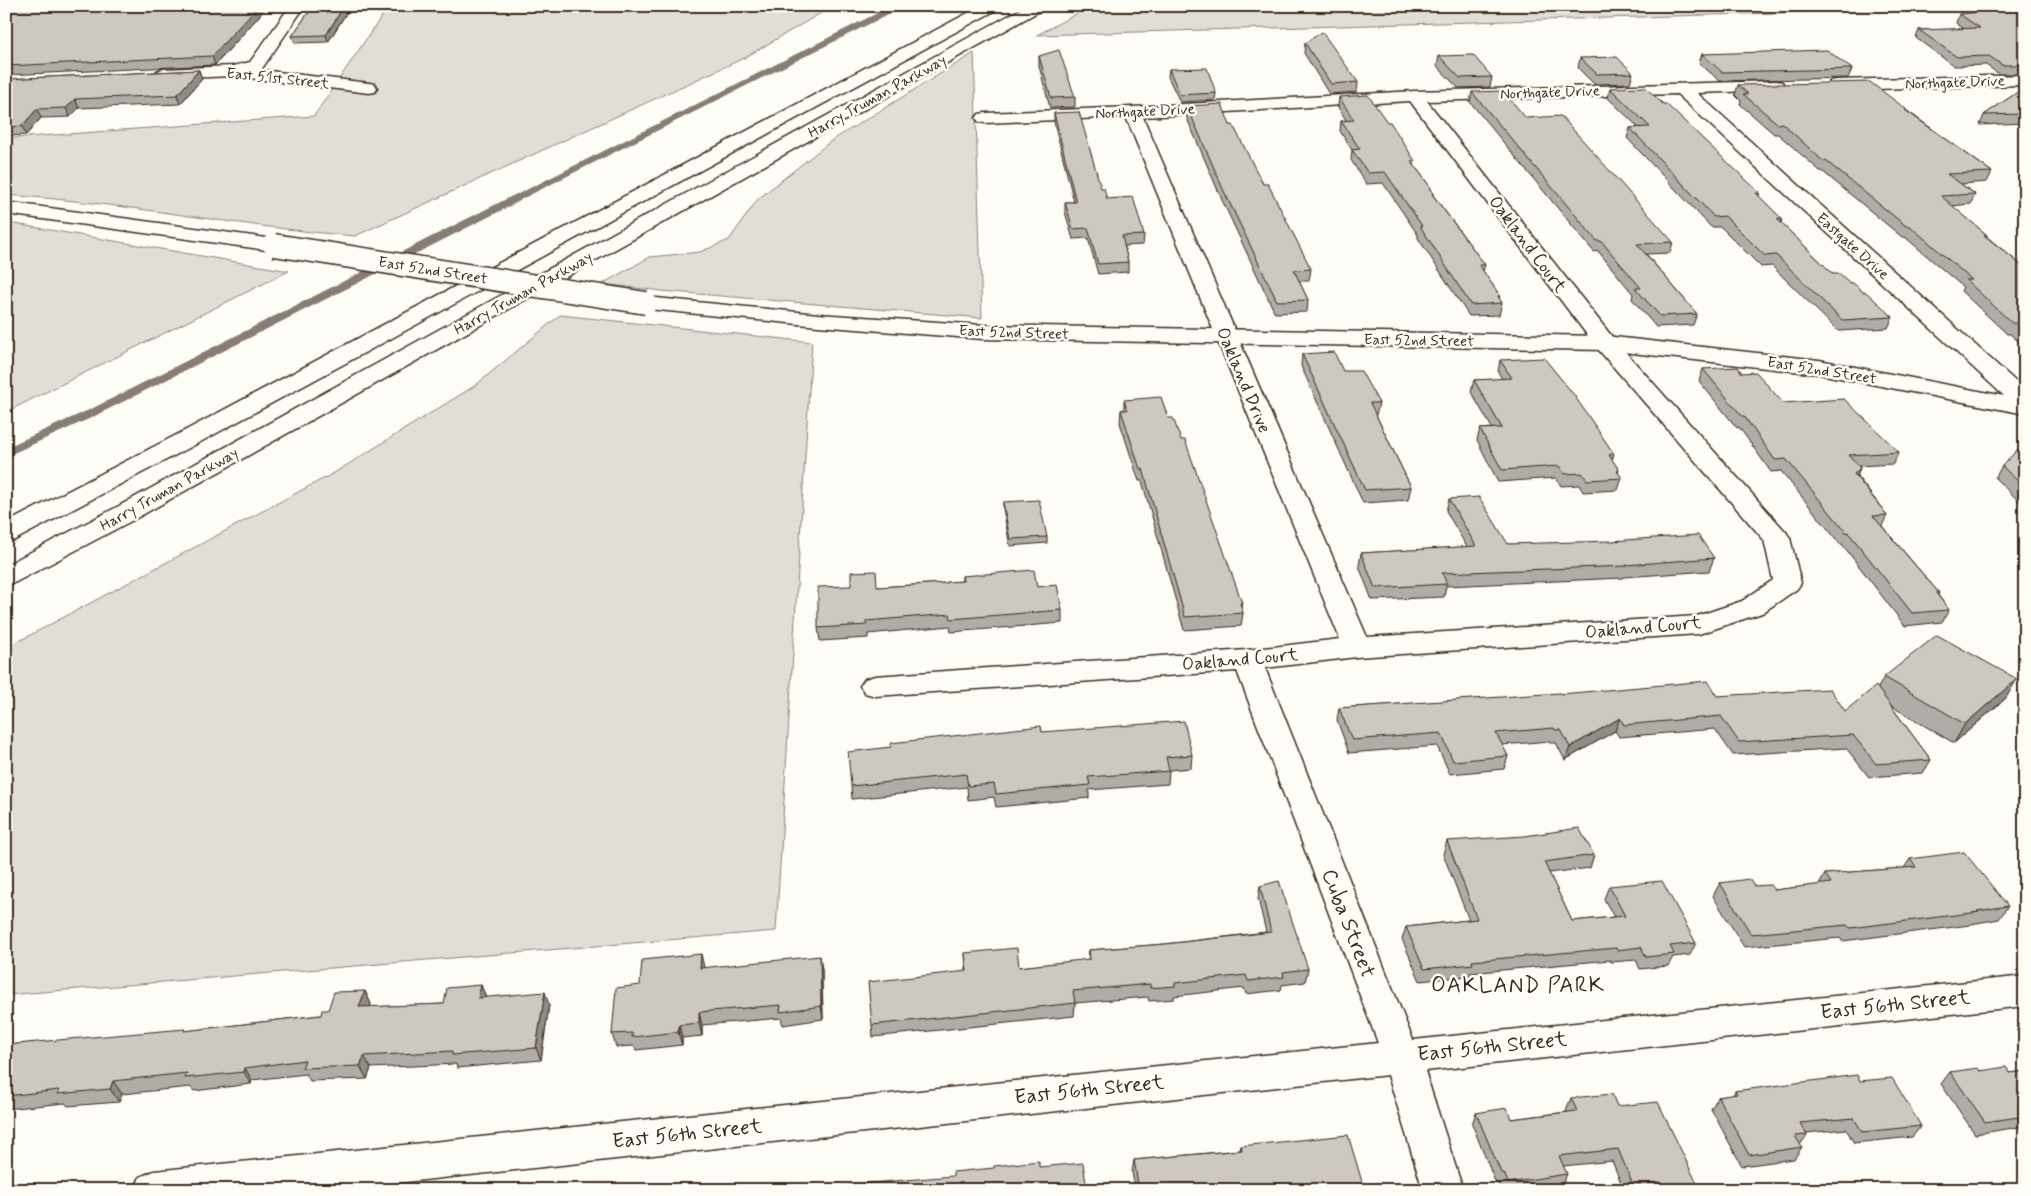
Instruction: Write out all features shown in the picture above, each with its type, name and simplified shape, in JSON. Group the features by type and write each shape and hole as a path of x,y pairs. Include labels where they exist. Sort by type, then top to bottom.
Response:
{"main road":[{"path":"233,71 256,66 298,6"},
{"path":"852,82 985,6"},
{"name":"Harry Truman Parkway","path":"6,534 106,483 993,6"},
{"name":"Harry Truman Parkway","path":"6,576 233,454 1038,6"},
{"name":"East 51st Street","path":"144,75 233,71 369,88"},
{"name":"Northgate Drive","path":"1818,86 2025,80"},
{"name":"Northgate Drive","path":"985,118 1132,112 1415,96 1788,86"},
{"name":"Eastgate Drive","path":"1680,88 2025,405"},
{"name":"Oakland Court","path":"875,686 1247,660 1357,647 1699,625 1752,607 1787,583 1777,538 1605,343 1415,96"},
{"name":"Oakland Drive","path":"1132,112 1357,647"},
{"name":"East 52nd Street","path":"6,208 274,246 646,303 818,320 983,332 1605,343 1819,366 2025,405"},
{"path":"6,596 91,548 233,454"},
{"name":"Cuba Street","path":"1247,660 1401,1056 1443,1190"},
{"name":"East 56th Street","path":"154,1190 2025,991"}],"shaded area":[{"path":"517,6 833,6 744,58 355,236 268,227 93,203 6,195 6,144 13,138 314,116 384,13"},
{"path":"1091,6 1895,6 1875,10 1037,35"},
{"path":"974,53 982,318 662,291 602,284 650,257 700,252 729,240 758,199 831,141"},
{"path":"6,223 15,224 289,271 6,412"},
{"path":"560,315 812,342 776,931 6,995 6,648 334,473 476,385"}],"building":[{"path":"6,6 258,6 212,56 6,66"},
{"path":"313,6 344,6 326,35 292,36"},
{"path":"2019,8 2025,12 2025,65 2002,65 1989,56 1957,57 1919,30 1980,28 1959,14"},
{"path":"1322,32 1358,82 1331,84 1305,43"},
{"path":"1059,50 1075,97 1051,98 1039,56"},
{"path":"1827,50 1852,69 1722,72 1702,54"},
{"path":"1473,55 1492,77 1460,78 1439,56"},
{"path":"1617,57 1633,73 1597,74 1580,58"},
{"path":"1207,68 1216,93 1180,95 1169,69"},
{"path":"199,70 177,95 75,99 66,108 37,109 22,126 6,127 6,79"},
{"path":"1870,82 1905,110 1992,172 1947,174 1975,194 1941,196 1987,235 1984,235 2025,268 2025,330 2016,323 2012,323 1966,280 1972,280 1910,226 1906,226 1826,161 1823,161 1782,123 1778,124 1743,94 1748,94 1738,85"},
{"path":"1645,87 1663,104 1666,104 1760,193 1756,193 1782,219 1777,219 1833,274 1840,274 1863,292 1866,292 1893,317 1842,320 1776,255 1765,256 1725,216 1714,217 1630,128 1650,127 1610,88"},
{"path":"2025,87 2025,114 1984,115"},
{"path":"1503,91 1526,118 1561,116 1673,242 1637,244 1697,314 1660,316 1635,288 1641,288 1601,241 1597,241 1472,92"},
{"path":"1368,95 1387,122 1390,122 1415,161 1411,161 1431,188 1429,188 1432,194 1485,265 1479,265 1500,296 1498,296 1502,303 1471,305 1420,226 1422,226 1385,172 1368,173 1352,150 1360,149 1341,121 1354,120 1339,97"},
{"path":"1222,104 1230,125 1233,125 1263,184 1268,184 1311,269 1294,270 1308,300 1277,301 1223,189 1187,106"},
{"path":"1079,112 1101,188 1104,188 1107,199 1133,197 1144,235 1122,236 1128,262 1098,264 1088,228 1073,229 1065,202 1076,202 1054,113"},
{"path":"1334,352 1343,371 1361,371 1379,403 1370,403 1411,487 1365,490 1302,354"},
{"path":"1544,358 1574,395 1614,454 1609,455 1622,478 1587,480 1582,473 1565,474 1559,466 1502,470 1480,429 1502,428 1474,380 1512,378 1500,360"},
{"path":"1738,367 1742,373 1756,372 1783,403 1844,399 1899,452 1849,455 1860,468 1854,474 1887,515 1873,516 1939,593 1936,593 1949,610 1912,613 1848,532 1846,532 1786,459 1775,460 1744,416 1742,416 1703,369"},
{"path":"1161,397 1168,418 1173,418 1181,440 1185,440 1242,603 1240,603 1243,613 1185,617 1143,469 1140,469 1121,410 1127,410 1124,400"},
{"path":"2018,449 2025,456 2025,488 2002,466"},
{"path":"1479,497 1508,544 1611,541 1698,535 1714,558 1627,566 1442,573 1447,584 1375,588 1361,553 1476,546 1449,499"},
{"path":"1039,500 1047,537 1010,539 1003,502"},
{"path":"1034,570 1037,587 1057,585 1062,610 951,619 950,614 866,621 867,625 818,628 818,587 851,586 851,572 876,571 877,587 947,583 963,581 962,576"},
{"path":"1937,635 2017,679 1965,724 1884,677"},
{"path":"1708,681 1717,696 1830,689 1845,711 1876,686 1931,760 1876,764 1853,735 1739,742 1721,716 1624,725 1620,718 1570,747 1561,730 1555,730 1554,728 1496,733 1508,756 1453,761 1441,733 1352,740 1339,708 1561,694"},
{"path":"1184,721 1192,755 1166,757 1169,771 1088,777 1090,785 996,794 994,784 968,786 966,774 851,786 848,752 891,747 891,743 1041,726 1042,732"},
{"path":"1579,828 1594,855 1544,862 1572,921 1625,916 1609,886 1662,881 1696,943 1670,946 1674,954 1646,957 1641,947 1617,950 1616,948 1472,961 1473,964 1424,969 1406,927 1477,919 1447,841 1525,836"},
{"path":"1964,852 2008,906 1977,911 1979,912 1850,928 1847,925 1751,934 1720,883 1749,879 1754,886 1770,885 1774,890 1831,883 1825,874 1916,867 1910,859"},
{"path":"1279,881 1308,969 1283,972 1284,977 1248,981 1246,975 1175,983 1175,986 1150,988 1150,984 1073,991 1075,1003 872,1025 868,982 967,971 965,953 1017,948 1019,967 1090,959 1089,950 1165,944 1271,932 1260,886"},
{"path":"701,954 700,968 820,956 821,1006 780,1012 781,1005 699,1012 699,1023 679,1025 678,1032 632,1037 632,1033 612,1034 616,988 640,985 642,960"},
{"path":"481,985 478,998 545,992 536,1048 452,1055 452,1051 364,1056 360,1066 302,1068 305,1060 245,1068 244,1072 185,1078 187,1073 113,1081 110,1089 58,1094 59,1090 6,1096 6,1045 185,1029 184,1031 321,1015 322,1010 328,1010 334,992 365,991 359,1007 444,1004 447,988"},
{"path":"2006,1067 2010,1073 2025,1071 2025,1116 1985,1122 1950,1072 1978,1068 1980,1071"},
{"path":"1857,1075 1860,1081 1892,1078 1921,1126 1862,1132 1854,1118 1800,1123 1807,1135 1795,1136 1802,1147 1749,1155 1718,1097 1737,1094 1735,1091"},
{"path":"1612,1094 1617,1106 1658,1102 1700,1190 1664,1190 1660,1182 1633,1185 1618,1149 1559,1156 1567,1174 1508,1183 1504,1173 1501,1173 1476,1113 1507,1108 1511,1119 1577,1111 1571,1098"},
{"path":"1348,1135 1363,1185 1321,1190 1139,1190 1134,1160 1242,1150 1241,1146"},
{"path":"1039,1161 1039,1167 1083,1163 1087,1190 815,1190 859,1184 953,1176 953,1172"},
{"path":"794,1186 794,1190 761,1190"}],"waterway":[{"path":"515,199 898,6"},
{"path":"6,452 92,413 517,198"}],"district":[{"name":"OAKLAND PARK","path":"1518,984"}]}
